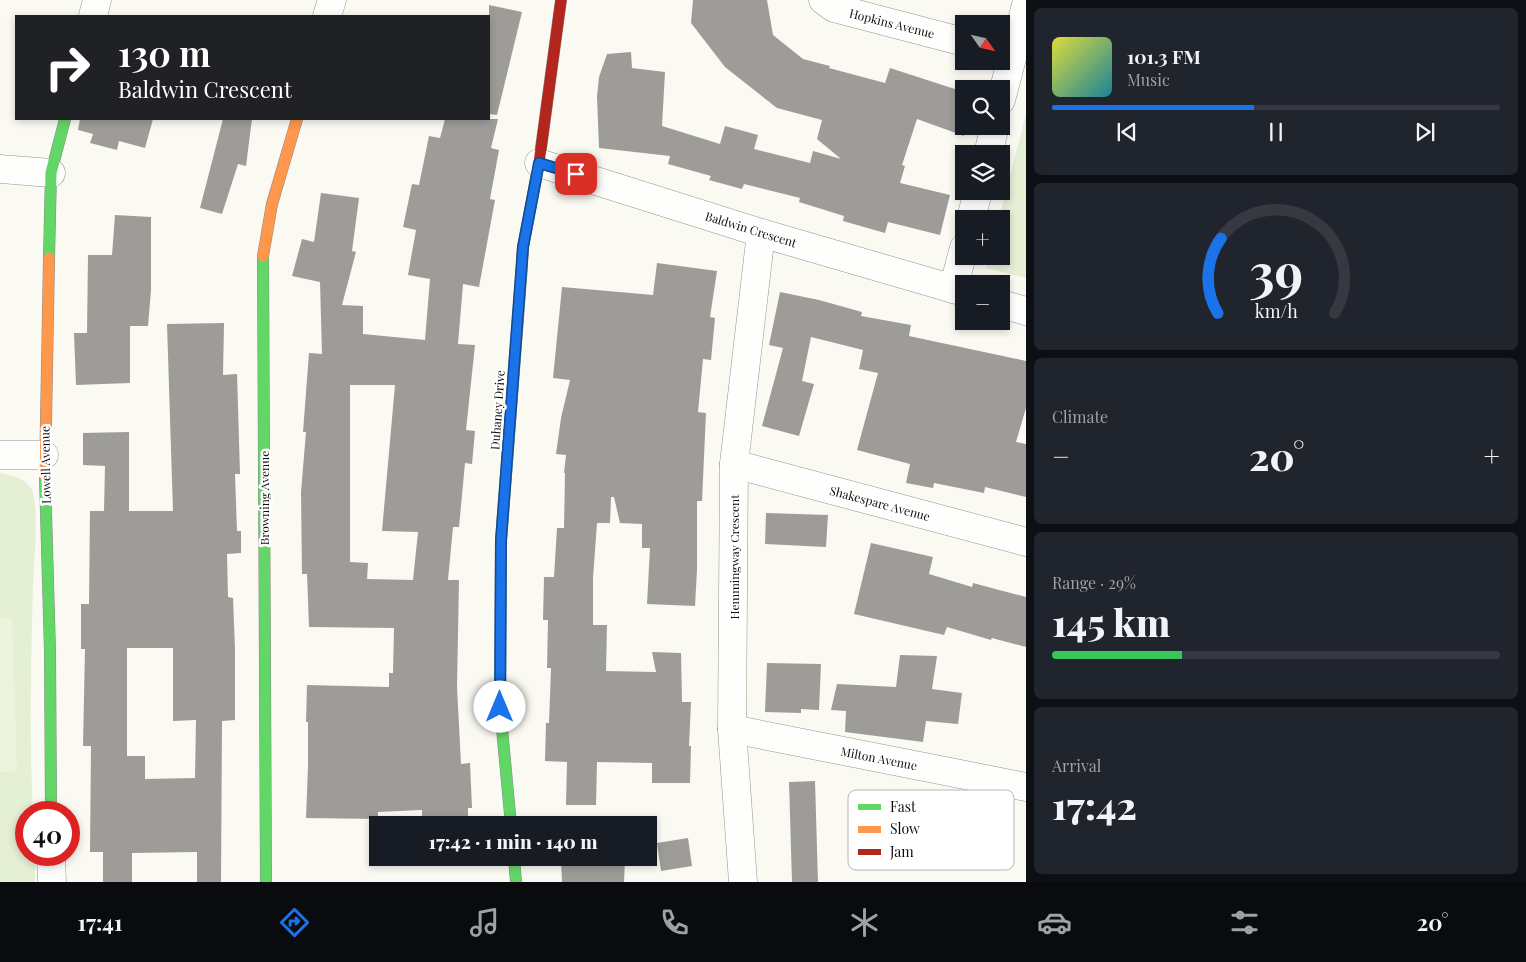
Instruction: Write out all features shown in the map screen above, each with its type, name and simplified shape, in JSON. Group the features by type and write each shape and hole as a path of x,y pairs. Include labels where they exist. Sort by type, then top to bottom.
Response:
{"street":[{"path":"93,15 97,0"},
{"path":"327,15 332,0"},
{"name":"Duhaney Drive","path":"510,816 500,707 501,540 523,247 539,163 561,0"},
{"name":"Hopkins Avenue","path":"823,0 834,8 955,40"},
{"path":"1010,45 1026,5"},
{"name":"Lowell Avenue","path":"51,801 50,650 44,454 51,173 65,120"},
{"name":"Browning Avenue","path":"266,882 263,257 272,204 297,120"},
{"name":"Baldwin Crescent","path":"539,163 762,233 955,289"},
{"path":"0,169 51,173"},
{"name":"Hemmingway Crescent","path":"744,882 732,729 734,464 762,233"},
{"path":"1010,307 1026,311"},
{"path":"0,455 44,454"},
{"name":"Shakespare Avenue","path":"734,464 1026,542"},
{"name":"Milton Avenue","path":"732,729 1026,787"},
{"path":"51,866 52,882"},
{"path":"515,866 516,882"}],"green space":[{"path":"1026,114 1026,278 986,268 987,265 1010,265 1010,210 1001,210 1004,200 1010,200 1010,176"},
{"path":"0,473 14,476 30,486 34,498 36,536 31,699 33,801 15,801 15,866 35,866 35,882 0,882"},
{"path":"0,618 12,618 17,771 0,772"}],"building":[{"path":"693,0 767,0 773,35 803,59 885,83 890,68 955,89 955,133 917,119 902,165 905,166 900,183 950,195 940,235 888,222 885,233 843,221 844,216 799,202 800,198 744,184 742,189 709,180 711,176 668,164 670,156 599,148 597,97 599,77 607,54 631,52 632,68 665,72 662,126 720,144 725,126 758,135 754,149 810,163 813,151 841,159 817,139 822,120 777,108 725,67 691,23"},
{"path":"489,5 522,12 497,115 490,114"},
{"path":"498,119 491,148 499,150 490,199 495,200 479,287 463,284 458,344 475,345 466,430 475,431 472,464 465,463 459,527 453,527 448,580 459,580 457,687 461,764 470,763 472,808 468,808 468,816 422,816 422,810 378,812 378,816 369,816 369,819 306,818 308,766 307,685 389,687 389,673 393,673 394,628 309,627 307,574 302,574 301,492 306,432 303,432 309,353 322,354 320,282 292,276 302,239 314,242 321,193 359,198 352,251 356,252 342,305 363,306 363,334 425,340 430,279 408,275 416,230 403,227 412,184 419,185 429,136 440,138 445,120","holes":["350,385 395,385 382,531 418,532 413,580 367,579 368,563 350,562"]},
{"path":"80,120 153,120 145,148 119,141 117,150 90,143 93,134 78,130"},
{"path":"223,120 252,120 246,166 238,164 222,214 200,208"},
{"path":"115,215 151,217 151,290 148,326 130,326 130,383 76,385 74,333 87,333 88,255 112,255"},
{"path":"657,263 717,271 710,317 715,318 711,360 703,359 698,412 706,413 702,501 697,501 695,606 647,604 650,548 642,548 642,524 620,523 614,497 611,497 610,523 597,523 593,578 593,625 607,625 606,671 656,672 652,652 681,653 682,702 691,702 690,783 652,783 652,763 597,762 596,805 566,805 567,762 545,761 546,723 549,723 551,668 547,668 548,620 543,620 544,577 554,577 557,528 564,528 564,473 566,455 556,454 561,418 570,380 553,378 562,287 653,295"},
{"path":"780,292 862,312 861,316 911,325 909,336 1026,361 1026,408 1016,442 1026,444 1026,497 985,487 984,493 934,483 933,488 906,483 910,464 857,450 878,373 859,369 863,350 811,337 802,381 814,384 799,436 762,426 783,348 769,345"},
{"path":"224,323 223,375 237,374 240,474 235,474 237,531 241,531 241,553 227,554 228,597 233,598 235,720 222,721 221,882 197,882 197,852 132,853 132,882 103,882 103,852 90,852 91,746 83,746 85,649 81,649 81,604 89,604 90,511 104,511 105,466 83,465 83,433 129,432 129,511 173,511 167,324","holes":["127,648 173,648 173,721 196,720 195,778 145,779 145,756 127,756"]},
{"path":"766,513 828,515 826,547 765,544"},
{"path":"871,543 933,557 929,574 972,587 973,583 1026,597 1026,647 992,638 991,640 947,627 944,635 854,614"},
{"path":"900,655 937,656 932,689 962,693 958,724 926,721 923,742 845,732 846,711 831,710 837,684 896,687"},
{"path":"767,663 821,664 819,710 801,709 801,713 765,712"},
{"path":"815,781 818,882 792,882 789,782"},
{"path":"688,838 692,866 661,871 657,843"},
{"path":"561,866 625,866 624,882 562,882"}],"traffic: fast":[{"path":"49,258 51,173 65,120"},
{"path":"263,256 266,882"},
{"path":"510,816 500,707 501,541 522,265"},
{"path":"45,477 50,651 51,801"},
{"path":"515,866 516,882"}],"traffic: slow":[{"path":"263,256 272,204 297,120"},
{"path":"45,477 49,258"}],"traffic: jam":[{"path":"522,265 523,247 539,163 561,0"}],"route":[{"path":"500,707 501,540 523,247 539,163 576,174"}]}
